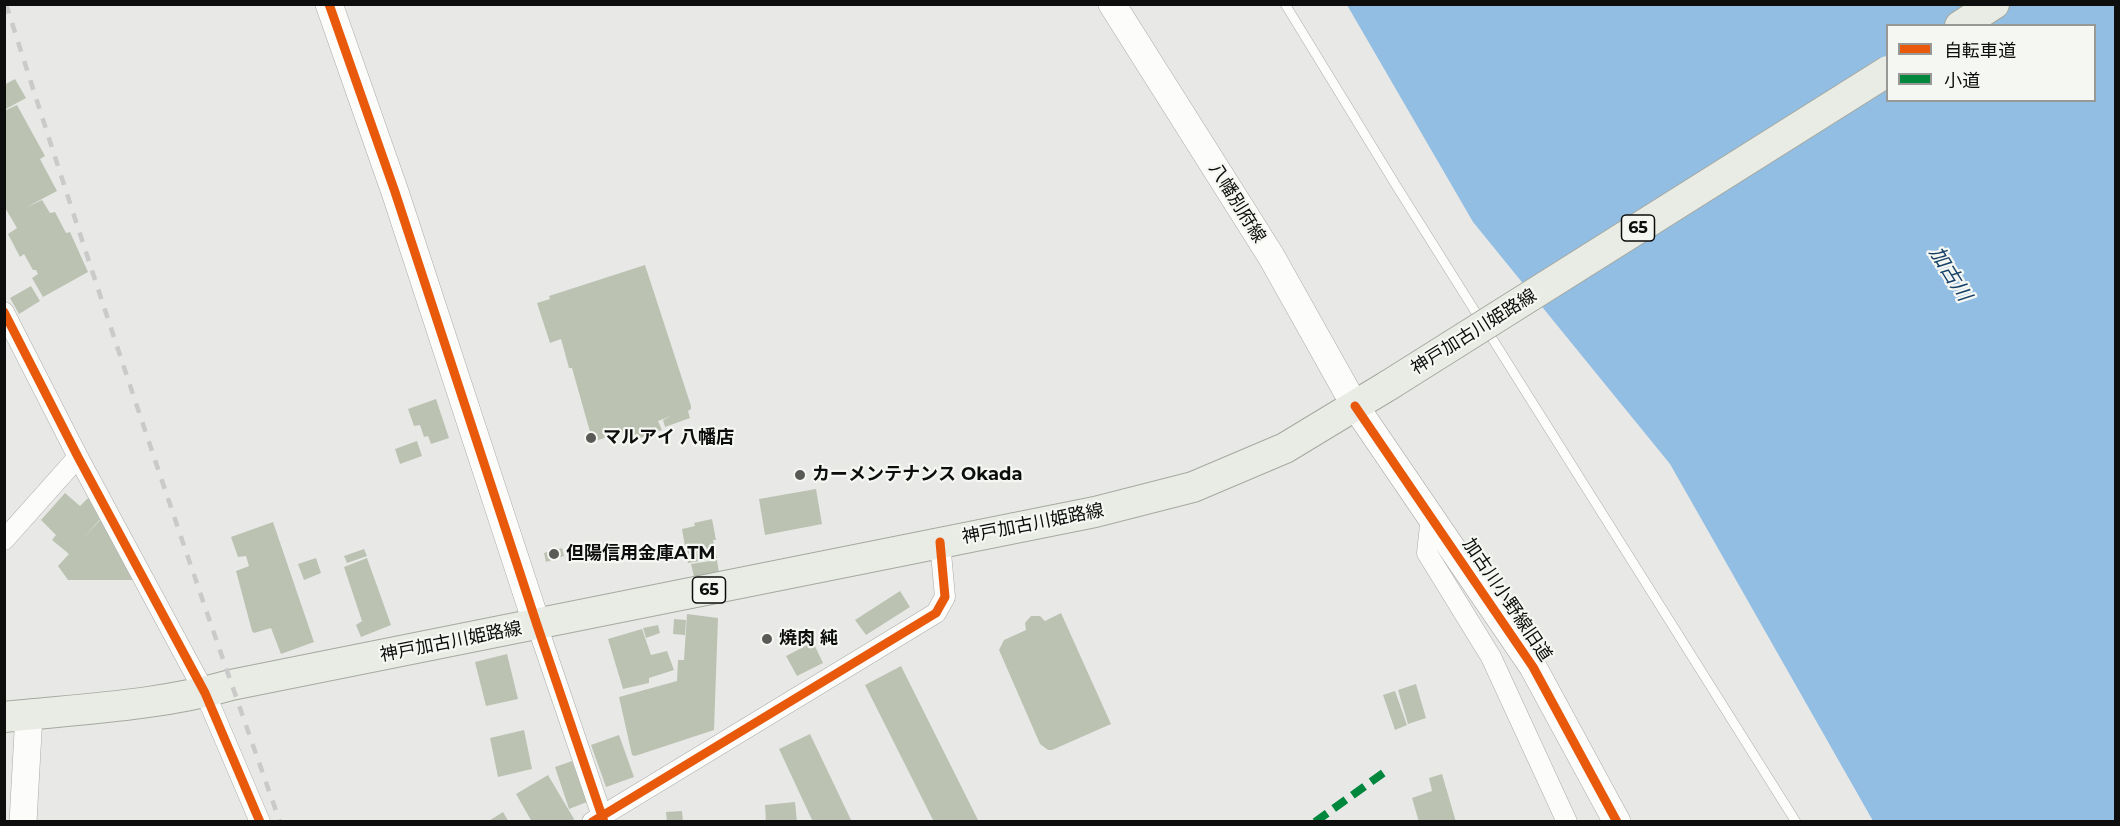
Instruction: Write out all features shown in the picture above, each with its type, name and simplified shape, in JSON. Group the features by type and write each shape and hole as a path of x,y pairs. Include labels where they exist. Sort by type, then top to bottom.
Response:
{"main road":[{"path":"1963,24 1994,4"},
{"name":"神戸加古川姫路線","path":"17,715 116,706 205,693 231,685 1095,512 1193,487 1285,448 1389,385 1886,72"}],"street":[{"path":"329,4 394,192 600,819 936,613 945,597 940,542"},
{"name":"八幡別府線","path":"1112,4 1270,256 1355,406"},
{"path":"4,312 78,458 205,693 260,822"},
{"name":"加古川小野線旧道","path":"1355,406 1533,667 1617,822"},
{"path":"4,540 78,458"},
{"path":"1431,516 1426,553 1491,657 1567,822"},
{"path":"17,715 23,822"}],"lane":[{"path":"1285,4 1397,187 1796,822"}],"water":[{"name":"加古川","path":"1347,5 2115,5 2115,821 1873,821 1670,464 1473,222"}],"building":[{"path":"15,79 26,98 4,110 4,85"},
{"path":"17,105 45,156 40,159 57,191 25,208 42,200 50,213 55,212 66,233 70,232 88,272 43,297 32,278 38,274 36,270 33,270 24,254 20,257 8,234 17,228 4,206 4,111"},
{"path":"645,265 691,406 688,411 690,418 665,427 663,420 671,416 658,421 662,430 628,442 624,432 595,441 592,439 572,368 569,368 561,339 550,343 537,303 550,299 549,296"},
{"path":"31,286 40,301 19,314 10,298"},
{"path":"436,399 449,438 431,444 428,436 424,437 420,425 414,426 408,409"},
{"path":"417,441 422,456 400,464 395,449"},
{"path":"816,489 822,524 765,535 759,499"},
{"path":"65,493 80,506 88,498 105,514 82,539 105,515 139,580 68,580 58,566 69,554 52,540 56,535 41,520"},
{"path":"712,519 717,558 688,563 682,529 695,526 694,523"},
{"path":"273,522 314,642 281,654 271,628 254,633 252,631 236,571 249,566 246,556 238,557 231,537"},
{"name":"但陽信用金庫ATM","path":"562,548 564,556 546,562 544,553"},
{"path":"364,549 367,556 347,563 344,556"},
{"path":"316,558 321,573 304,580 298,564"},
{"path":"367,558 391,625 361,637 356,625 362,621 344,567"},
{"path":"717,560 719,573 694,577 691,564"},
{"path":"900,591 910,607 866,635 855,620"},
{"path":"1061,613 1111,724 1048,750 1040,744 999,650 1004,640 1026,630 1025,623 1031,616 1040,616 1045,621"},
{"path":"687,614 718,618 714,730 635,756 632,755 619,697 677,681 678,660 684,660"},
{"path":"674,619 686,620 685,635 673,634"},
{"path":"658,625 660,633 646,638 643,628"},
{"path":"642,629 651,655 667,651 674,670 649,678 649,683 623,689 608,639"},
{"path":"813,642 823,663 797,676 786,656"},
{"path":"507,654 518,699 486,706 475,662"},
{"path":"901,666 979,822 934,822 865,685"},
{"path":"1416,684 1426,718 1408,724 1398,690"},
{"path":"1395,691 1407,725 1395,730 1383,695"},
{"path":"524,730 532,769 498,777 490,738"},
{"path":"810,734 852,822 813,822 779,749"},
{"path":"619,735 634,777 606,787 591,745"},
{"path":"572,761 587,802 569,809 555,767"},
{"path":"1442,774 1456,822 1419,822 1412,798 1432,791 1429,778"},
{"path":"548,775 574,819 571,822 532,822 516,794"},
{"path":"795,802 797,822 766,822 765,805"},
{"path":"682,811 683,822 667,822 666,812"},
{"path":"503,812 509,822 487,822"}],"railway":[{"path":"6,4 140,414 280,822"}],"marked path":[{"path":"1315,822 1386,771"}],"cycle path":[{"path":"329,4 395,192 604,822"},
{"path":"4,312 78,457 205,693 260,822"},
{"path":"1355,406 1533,667 1617,822"},
{"path":"592,822 936,613 945,597 940,542"}],"place":[{"name":"マルアイ 八幡店","path":"591,438"},
{"name":"カーメンテナンス Okada","path":"800,475"},
{"name":"但陽信用金庫ATM","path":"554,554"},
{"name":"焼肉 純","path":"767,639"}]}
